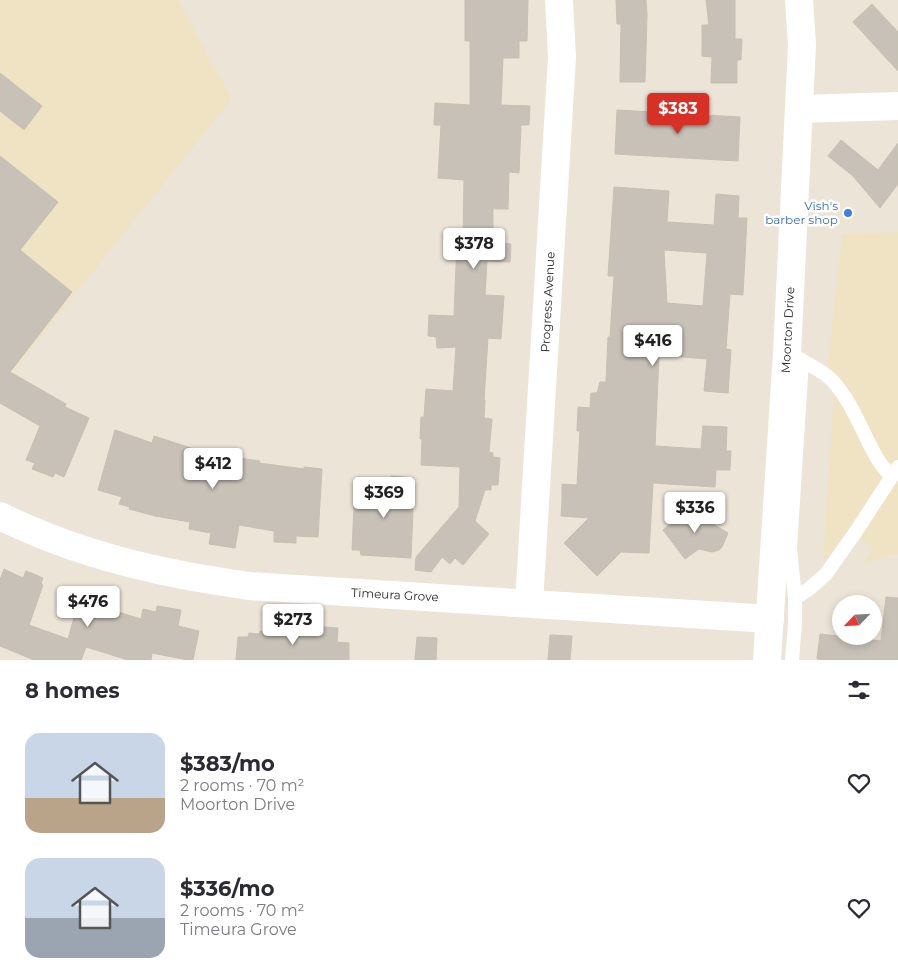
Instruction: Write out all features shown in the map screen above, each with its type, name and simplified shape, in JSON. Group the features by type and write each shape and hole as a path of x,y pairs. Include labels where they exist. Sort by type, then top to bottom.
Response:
{"street":[{"name":"Progress Avenue","path":"529,603 562,57 559,0"},
{"name":"Moorton Drive","path":"767,660 795,357 799,108 802,45 799,0"},
{"path":"799,108 898,106"},
{"name":"Timeura Grove","path":"0,516 38,534 116,560 186,576 249,586 770,619"}],"lane":[{"path":"792,660 795,598 790,548 795,357 828,376 850,406 878,460 895,472 826,574 795,598"}],"shaded area":[{"path":"0,0 178,0 232,99 13,371 0,364"},
{"path":"898,232 898,553 864,563 873,548 849,528 823,563 834,390 827,373 842,234"}],"building":[{"path":"465,0 528,0 527,41 519,41 519,58 503,58 501,105 530,106 529,125 521,125 519,173 509,172 508,209 493,209 493,243 511,244 510,262 487,261 485,295 504,296 501,339 488,338 484,400 484,418 492,419 489,452 493,453 493,457 500,458 498,485 491,485 491,490 485,490 475,521 489,534 463,565 455,558 450,564 442,557 431,572 415,570 416,557 459,507 460,467 421,465 422,439 420,439 421,417 424,417 426,389 453,391 456,347 437,348 436,337 428,336 429,315 454,316 457,241 463,242 464,180 438,178 441,125 434,125 435,103 470,105 470,41 465,41"},
{"path":"616,0 646,0 645,82 620,82 621,24 617,24"},
{"path":"706,0 735,0 735,39 742,39 741,60 737,60 737,83 711,83 712,57 702,56 702,25 709,25"},
{"path":"872,4 898,32 898,71 853,22"},
{"path":"0,73 42,106 24,130 0,111"},
{"path":"617,110 740,117 738,161 615,154"},
{"path":"841,140 878,170 898,143 898,184 880,208 853,176 828,156"},
{"path":"0,156 58,202 20,250 72,292 10,372 66,404 65,407 89,418 64,477 55,473 53,477 32,469 35,463 26,460 40,426 0,403"},
{"path":"614,187 669,191 667,222 714,225 716,194 739,196 738,218 747,218 743,295 730,294 726,349 731,350 728,393 704,391 707,359 659,355 655,446 701,449 703,426 727,427 726,451 731,451 730,470 716,470 715,487 653,483 649,553 621,552 597,576 564,543 589,518 561,516 562,484 577,485 580,431 577,431 578,407 590,408 591,393 597,393 600,382 606,382 614,276 608,276","holes":["664,250 707,253 703,306 667,303"]},
{"path":"115,430 152,443 154,436 197,450 260,461 259,463 304,469 304,467 322,469 318,537 296,536 296,543 274,542 274,531 239,525 235,548 209,544 211,533 189,529 190,522 155,516 129,509 130,507 119,504 122,497 98,490"},
{"path":"391,476 414,478 409,509 413,509 411,558 361,555 360,550 352,550 355,485 390,486"},
{"path":"688,509 728,533 719,550 712,552 699,549 685,559 663,530"},
{"path":"4,569 23,578 26,571 43,578 41,584 43,585 29,625 68,639 79,600 141,619 143,609 156,612 157,606 181,610 178,626 199,631 193,660 152,653 151,660 128,660 86,647 81,660 34,660 0,646 0,580"},
{"path":"886,597 898,598 898,660 817,659 820,634 832,635 832,645 882,645"},
{"path":"311,626 338,628 337,642 349,643 349,660 236,660 238,637 248,637 249,633 259,634 260,631 310,636"},
{"path":"550,635 572,636 570,660 548,660"},
{"path":"417,637 437,638 436,660 415,660"}],"place":[{"name":"Vish's barber shop","path":"848,213"}]}
